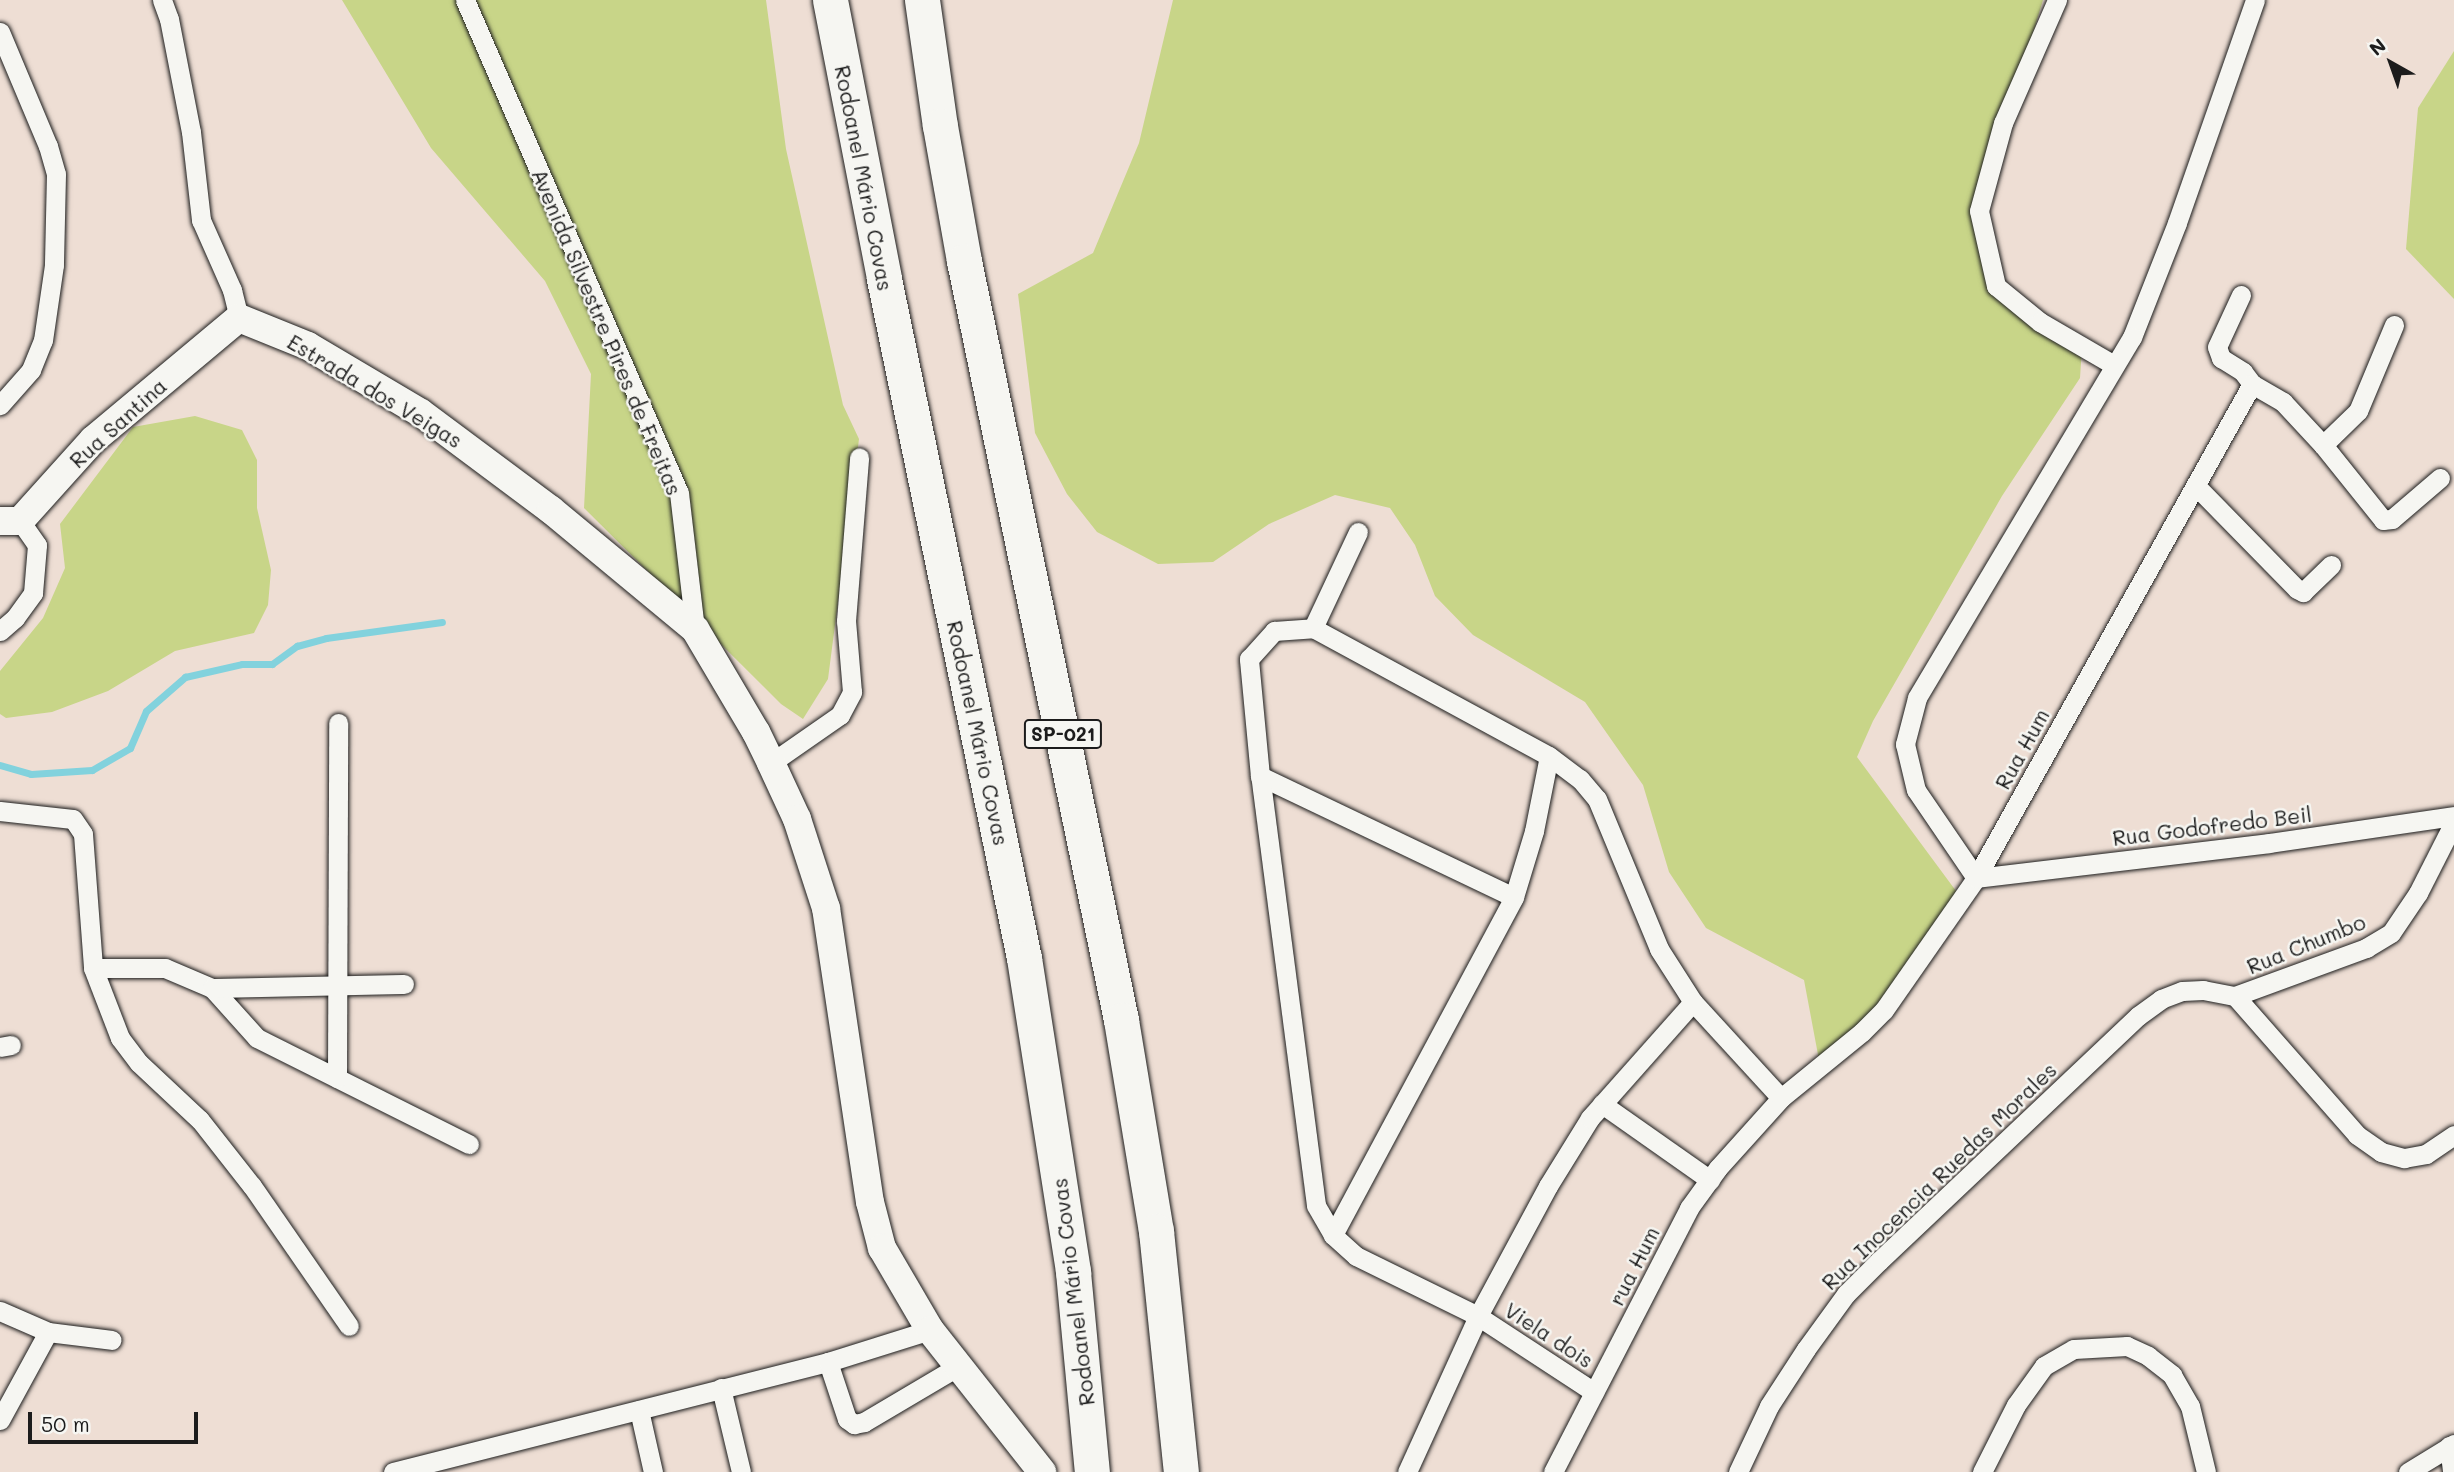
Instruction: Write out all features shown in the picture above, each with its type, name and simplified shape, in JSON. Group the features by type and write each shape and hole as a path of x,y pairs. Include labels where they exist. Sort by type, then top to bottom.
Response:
{"highway":[{"name":"Rodoanel Mário Covas","path":"830,0 878,252 1024,958 1065,1216 1092,1472"},
{"name":"SP-021","path":"922,0 940,126 964,261 1121,1020 1156,1231 1181,1472"}],"street":[{"path":"162,0 169,19 191,132 201,220 232,290 239,318"},
{"name":"Avenida Silvestre Pires de Freitas","path":"456,0 468,9 678,493 695,629 771,763 797,819 829,918 850,1081 876,1229 893,1270 930,1330 1042,1472"},
{"path":"2057,0 2003,124 1979,211 1996,286 2040,322 2114,365"},
{"path":"1976,878 1916,790 1905,744 1917,698 2132,337 2177,223 2255,0"},
{"path":"0,32 48,146 56,174 54,265 43,340 31,370 0,405"},
{"path":"2241,295 2217,347 2221,358 2243,372 2252,384 2283,402 2323,444 2383,520 2392,519 2440,478"},
{"name":"Rua Santina","path":"10,521 93,440 239,318"},
{"name":"Estrada dos Veigas","path":"239,318 307,346 430,419 530,494 695,629"},
{"path":"2323,444 2358,411 2394,325"},
{"name":"Rua Hum","path":"1781,1098 1862,1032 1884,1010 1976,878 2252,384"},
{"path":"771,763 840,715 852,692 846,621 859,458"},
{"path":"2196,486 2302,592 2331,565"},
{"path":"0,631 15,618 33,593 37,545 10,521"},
{"path":"1313,628 1359,532"},
{"path":"1333,1235 1316,1205 1260,776 1249,659 1274,631 1313,628 1549,756 1580,779 1597,799 1659,949 1693,1002 1781,1098"},
{"path":"337,1078 338,723"},
{"path":"1333,1235 1514,897 1534,831 1549,756"},
{"path":"1260,776 1514,897"},
{"path":"0,811 73,819 83,834 93,968 120,1038 139,1063 200,1120 252,1186 349,1326"},
{"name":"Rua Godofredo Beil","path":"1976,878 2269,843 2454,816"},
{"name":"Rua Chumbo","path":"2235,996 2366,948 2390,933 2418,894 2454,822"},
{"path":"93,968 165,968 212,988 404,984"},
{"path":"212,988 257,1038 469,1144"},
{"name":"Rua Inocencia Ruedas Morales","path":"1738,1472 1769,1406 1805,1349 1846,1294 1888,1252 2138,1016 2161,999 2182,991 2203,990 2235,996"},
{"path":"2235,996 2357,1135 2381,1152 2404,1158 2426,1154 2454,1135"},
{"path":"1408,1472 1478,1316 1548,1186 1590,1118 1693,1002"},
{"name":"rua Hum","path":"1553,1472 1689,1208 1781,1098"},
{"path":"1602,1104 1710,1180"},
{"name":"Viela dois","path":"1333,1235 1356,1256 1478,1316 1594,1392"},
{"path":"0,1311 48,1332 112,1340"},
{"path":"393,1472 828,1362 930,1330"},
{"path":"0,1420 48,1332"},
{"path":"1982,1472 2016,1405 2044,1366 2074,1349 2127,1346 2148,1356 2172,1376 2184,1395 2190,1406 2206,1472"},
{"path":"828,1362 847,1419 854,1424 864,1422 957,1367"},
{"path":"721,1388 741,1472"},
{"path":"639,1410 653,1472"},
{"path":"2409,1472 2451,1445"},
{"path":"2451,1445 2452,1472"}],"green space":[{"path":"342,0 766,0 786,149 843,405 859,439 828,679 803,719 781,704 584,508 591,374 545,281 431,148"},
{"path":"1173,0 2043,0 1979,211 1996,286 2082,347 2080,378 2002,496 1873,721 1857,757 1959,895 1880,1006 1819,1060 1804,980 1706,928 1669,872 1643,785 1585,702 1473,635 1435,596 1415,545 1390,508 1335,495 1269,524 1213,562 1158,564 1097,532 1067,494 1035,433 1018,294 1093,253 1139,143"},
{"path":"2454,51 2454,299 2406,249 2418,108"},
{"path":"195,416 242,430 257,460 257,508 271,570 268,605 254,633 175,651 108,691 52,712 6,718 0,714 0,671 43,618 65,568 60,524 133,427"}],"waterway":[{"path":"0,765 31,774 92,770 130,748 146,711 185,677 242,664 272,664 297,646 326,638 442,622"}]}
